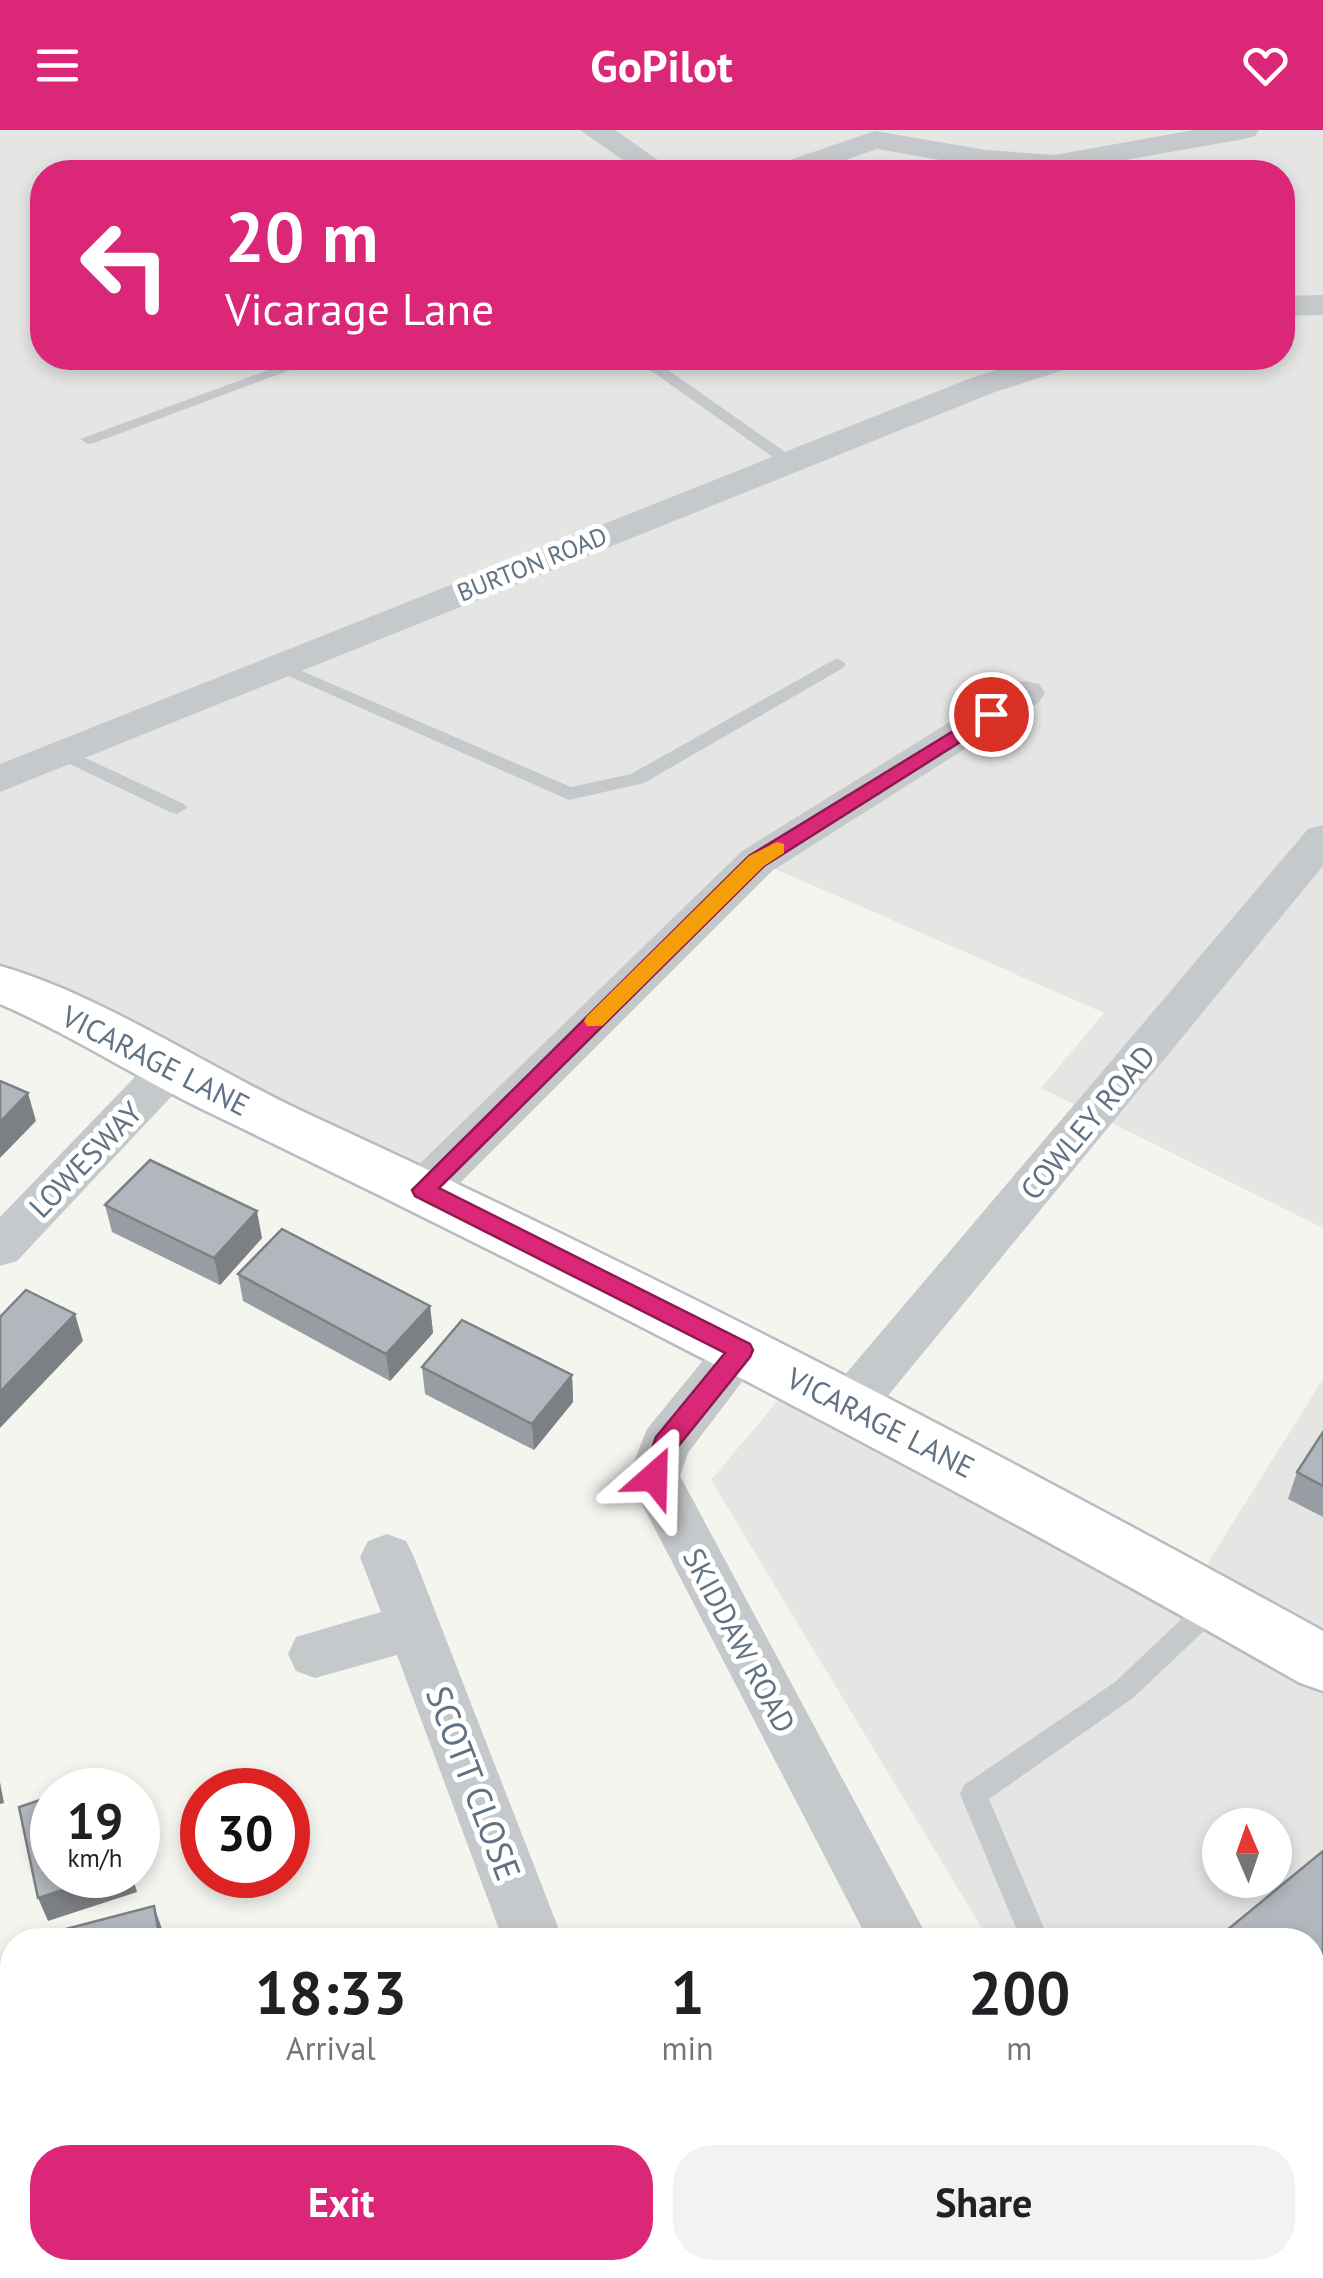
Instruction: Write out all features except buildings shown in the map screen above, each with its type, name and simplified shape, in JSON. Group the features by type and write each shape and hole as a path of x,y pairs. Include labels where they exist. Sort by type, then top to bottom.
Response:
{"street":[{"path":"595,130 641,160"},
{"path":"1076,160 1244,130"},
{"path":"818,160 876,140 1000,160"},
{"name":"BURTON ROAD","path":"0,779 790,461 969,375 998,370"},
{"path":"423,1190 756,861 1025,693"},
{"name":"COWLEY ROAD","path":"850,1405 1323,839"},
{"name":"VICARAGE LANE","path":"0,984 66,1012 170,1069 423,1190 850,1405 1317,1656"},
{"name":"LOWESWAY","path":"0,1248 170,1069"},
{"name":"SKIDDAW ROAD","path":"742,1350 665,1444 654,1477 893,1928"},
{"name":"SCOTT CLOSE","path":"387,1558 528,1928"},
{"path":"315,1654 414,1626"}],"lane":[{"path":"88,438 281,370"},
{"path":"659,370 790,461"},
{"path":"275,666 569,794 637,778 837,664"},
{"path":"62,754 177,808"},
{"path":"1030,1928 974,1794 1124,1690 1217,1602"}],"shaded area":[{"path":"0,130 1323,130 1323,1228 1041,1088 1104,1013 757,861 423,1190 0,984"},
{"path":"797,1378 1192,1588 1323,1379 1323,1928 982,1928 711,1480"}],"slow traffic":[{"path":"594,1021 756,861 777,848"}],"route":[{"path":"654,1477 665,1444 742,1350 423,1190 756,861 991,714"}]}
